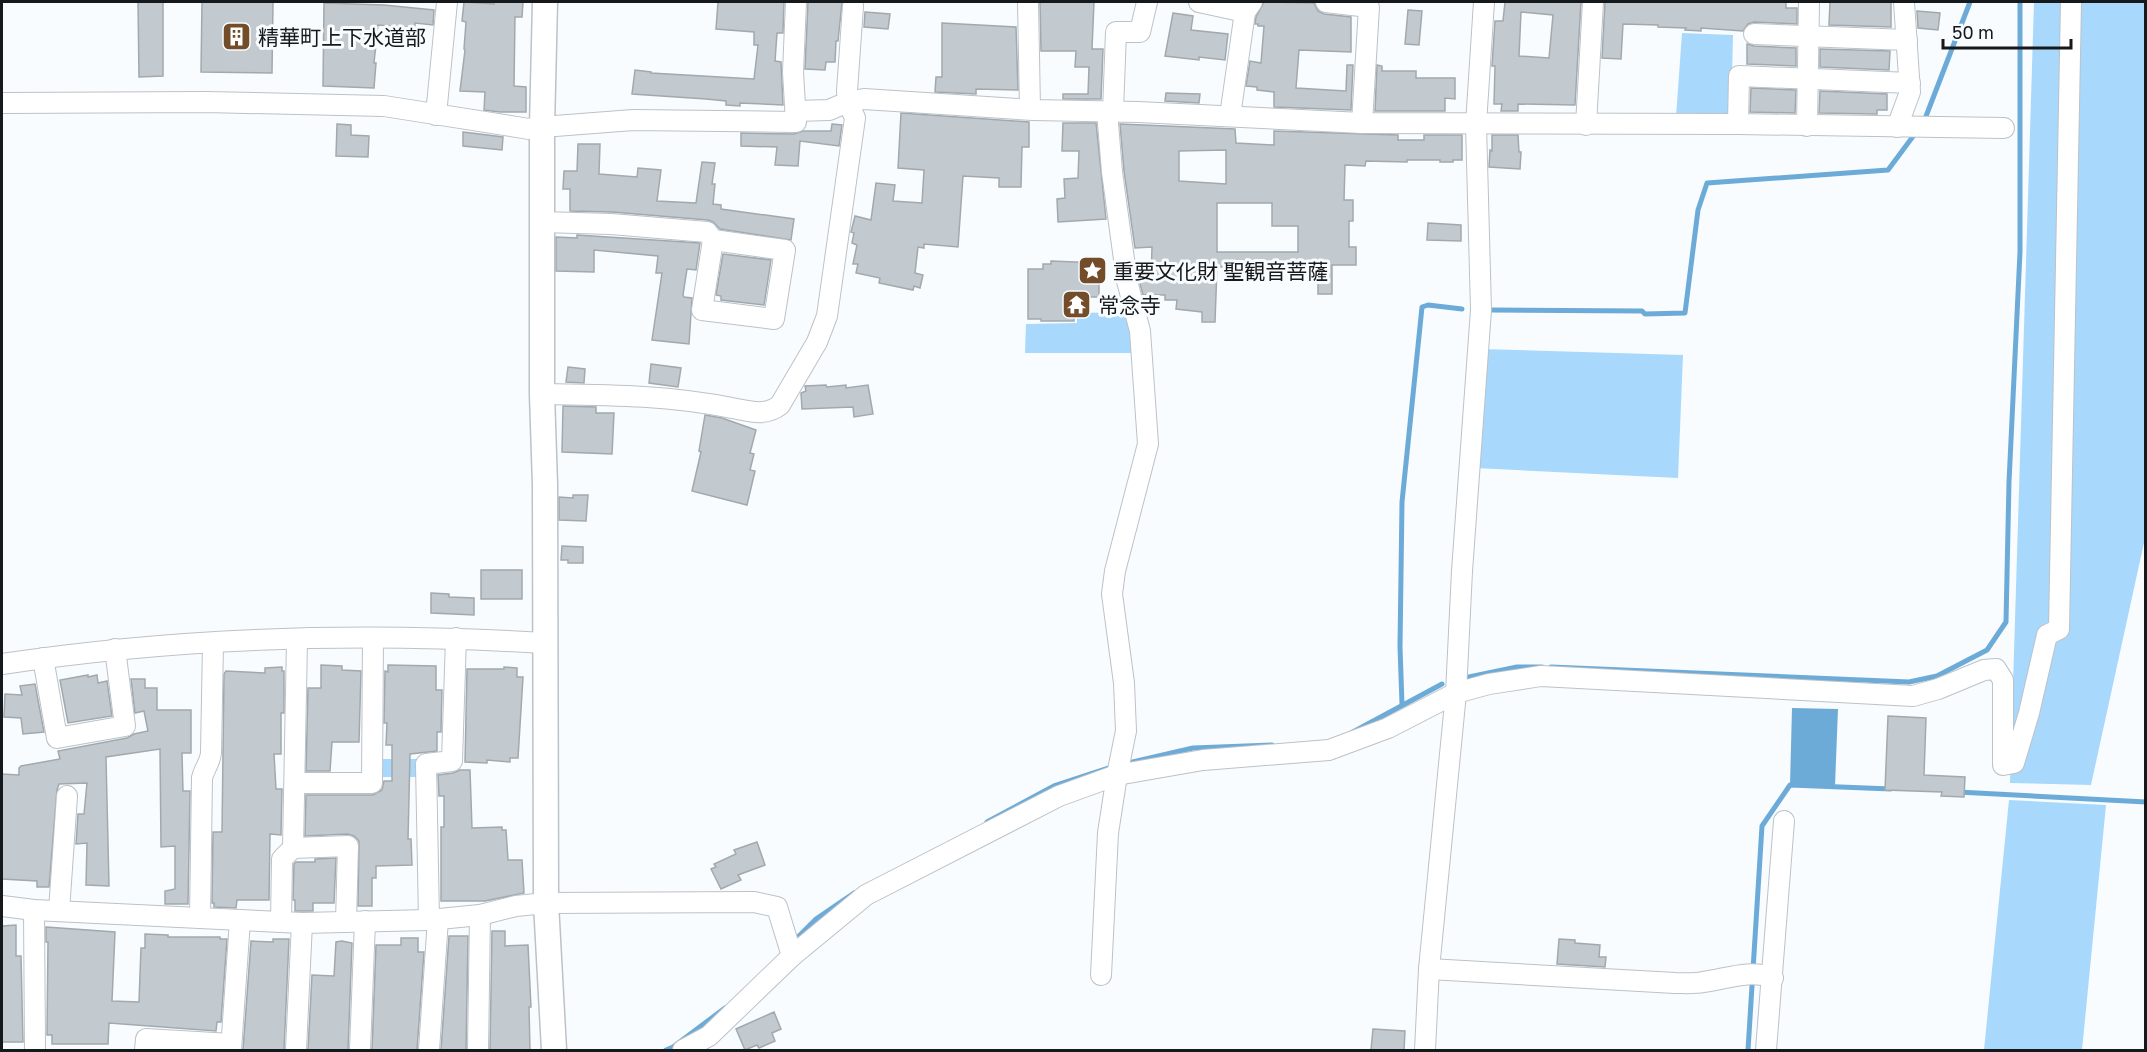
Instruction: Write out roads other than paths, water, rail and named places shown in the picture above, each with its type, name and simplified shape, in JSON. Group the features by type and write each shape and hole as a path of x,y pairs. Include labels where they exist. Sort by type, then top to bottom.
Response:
{"street":[{"path":"436,115 447,2"},
{"path":"545,2 542,127 542,394 546,903 554,1050"},
{"path":"2,103 298,103 384,106 529,129 633,120 796,122 793,72 796,2"},
{"path":"1028,2 1030,109"},
{"path":"1101,975 1108,833 1126,731 1124,683 1112,594 1115,571 1148,444 1140,331 1127,281 1112,172 1110,111 1116,32 1140,32 1147,2"},
{"path":"1199,2 1248,7 1230,116"},
{"path":"1326,2 1369,7 1362,123"},
{"path":"1425,1050 1430,969 1456,693 1462,571 1481,310 1476,124 1484,2"},
{"path":"1586,125 1593,2"},
{"path":"1807,126 1809,2"},
{"path":"1897,128 1910,92 1905,2"},
{"path":"683,1050 709,1036 792,956 866,895 1059,796 1117,775 1203,760 1329,750 1388,728 1456,693 1489,684 1541,676 1913,696 1938,690 1984,670 1996,669 2003,680 2002,765 2014,763 2029,713 2047,635 2059,629 2071,2"},
{"path":"542,394 646,396 689,400 762,413 780,405 817,342 827,316 855,118 848,102 853,6"},
{"path":"1754,34 1907,40"},
{"path":"1738,124 1740,76 1910,83"},
{"path":"796,111 829,110 848,102 864,99 1030,109 1362,123 1738,124 2004,128"},
{"path":"542,222 611,224 708,232 713,240 702,310 774,319 785,250 713,240"},
{"path":"295,783 372,783 373,638"},
{"path":"2,664 115,649 213,643 456,638 544,643"},
{"path":"429,1050 434,919 426,764 452,761 456,638"},
{"path":"293,848 297,640"},
{"path":"200,918 202,778 212,753 213,643"},
{"path":"43,658 57,738 125,726 115,649"},
{"path":"59,911 67,796"},
{"path":"1766,1050 1784,821"},
{"path":"281,922 282,859 293,848 348,846 356,922 360,1050"},
{"path":"2,906 34,910 302,923 434,919 480,915 516,906 546,903 754,902 777,907 792,956"},
{"path":"34,910 35,1050"},
{"path":"478,1050 480,915"},
{"path":"145,1050 146,1039 231,1047 240,920"},
{"path":"296,1050 302,923"},
{"path":"1430,969 1675,983 1701,983 1763,974 1773,978"}],"waterway":[{"path":"1923,124 1970,2"},
{"path":"1551,667 1909,682 1937,676 1987,650 2006,622 2009,482 2020,252 2020,2"},
{"path":"1492,310 1685,313 1698,210 1707,183 1888,170 1917,131"},
{"path":"1402,704 1400,647 1402,502 1422,307 1428,305 1462,309"},
{"path":"1464,678 1517,667 1542,667"},
{"path":"1351,733 1442,684"},
{"path":"1124,764 1193,748 1272,745"},
{"path":"987,822 1054,786 1112,767"},
{"path":"1748,1050 1762,826 1790,785 1891,789"},
{"path":"1958,792 2146,802"},
{"path":"792,943 816,919 854,893"},
{"path":"666,1050 725,1008"}],"place":[{"name":"精華町上下水道部","path":"237,37"},
{"name":"重要文化財 聖観音菩薩","path":"1092,271"},
{"name":"常念寺","path":"1077,305"}]}
